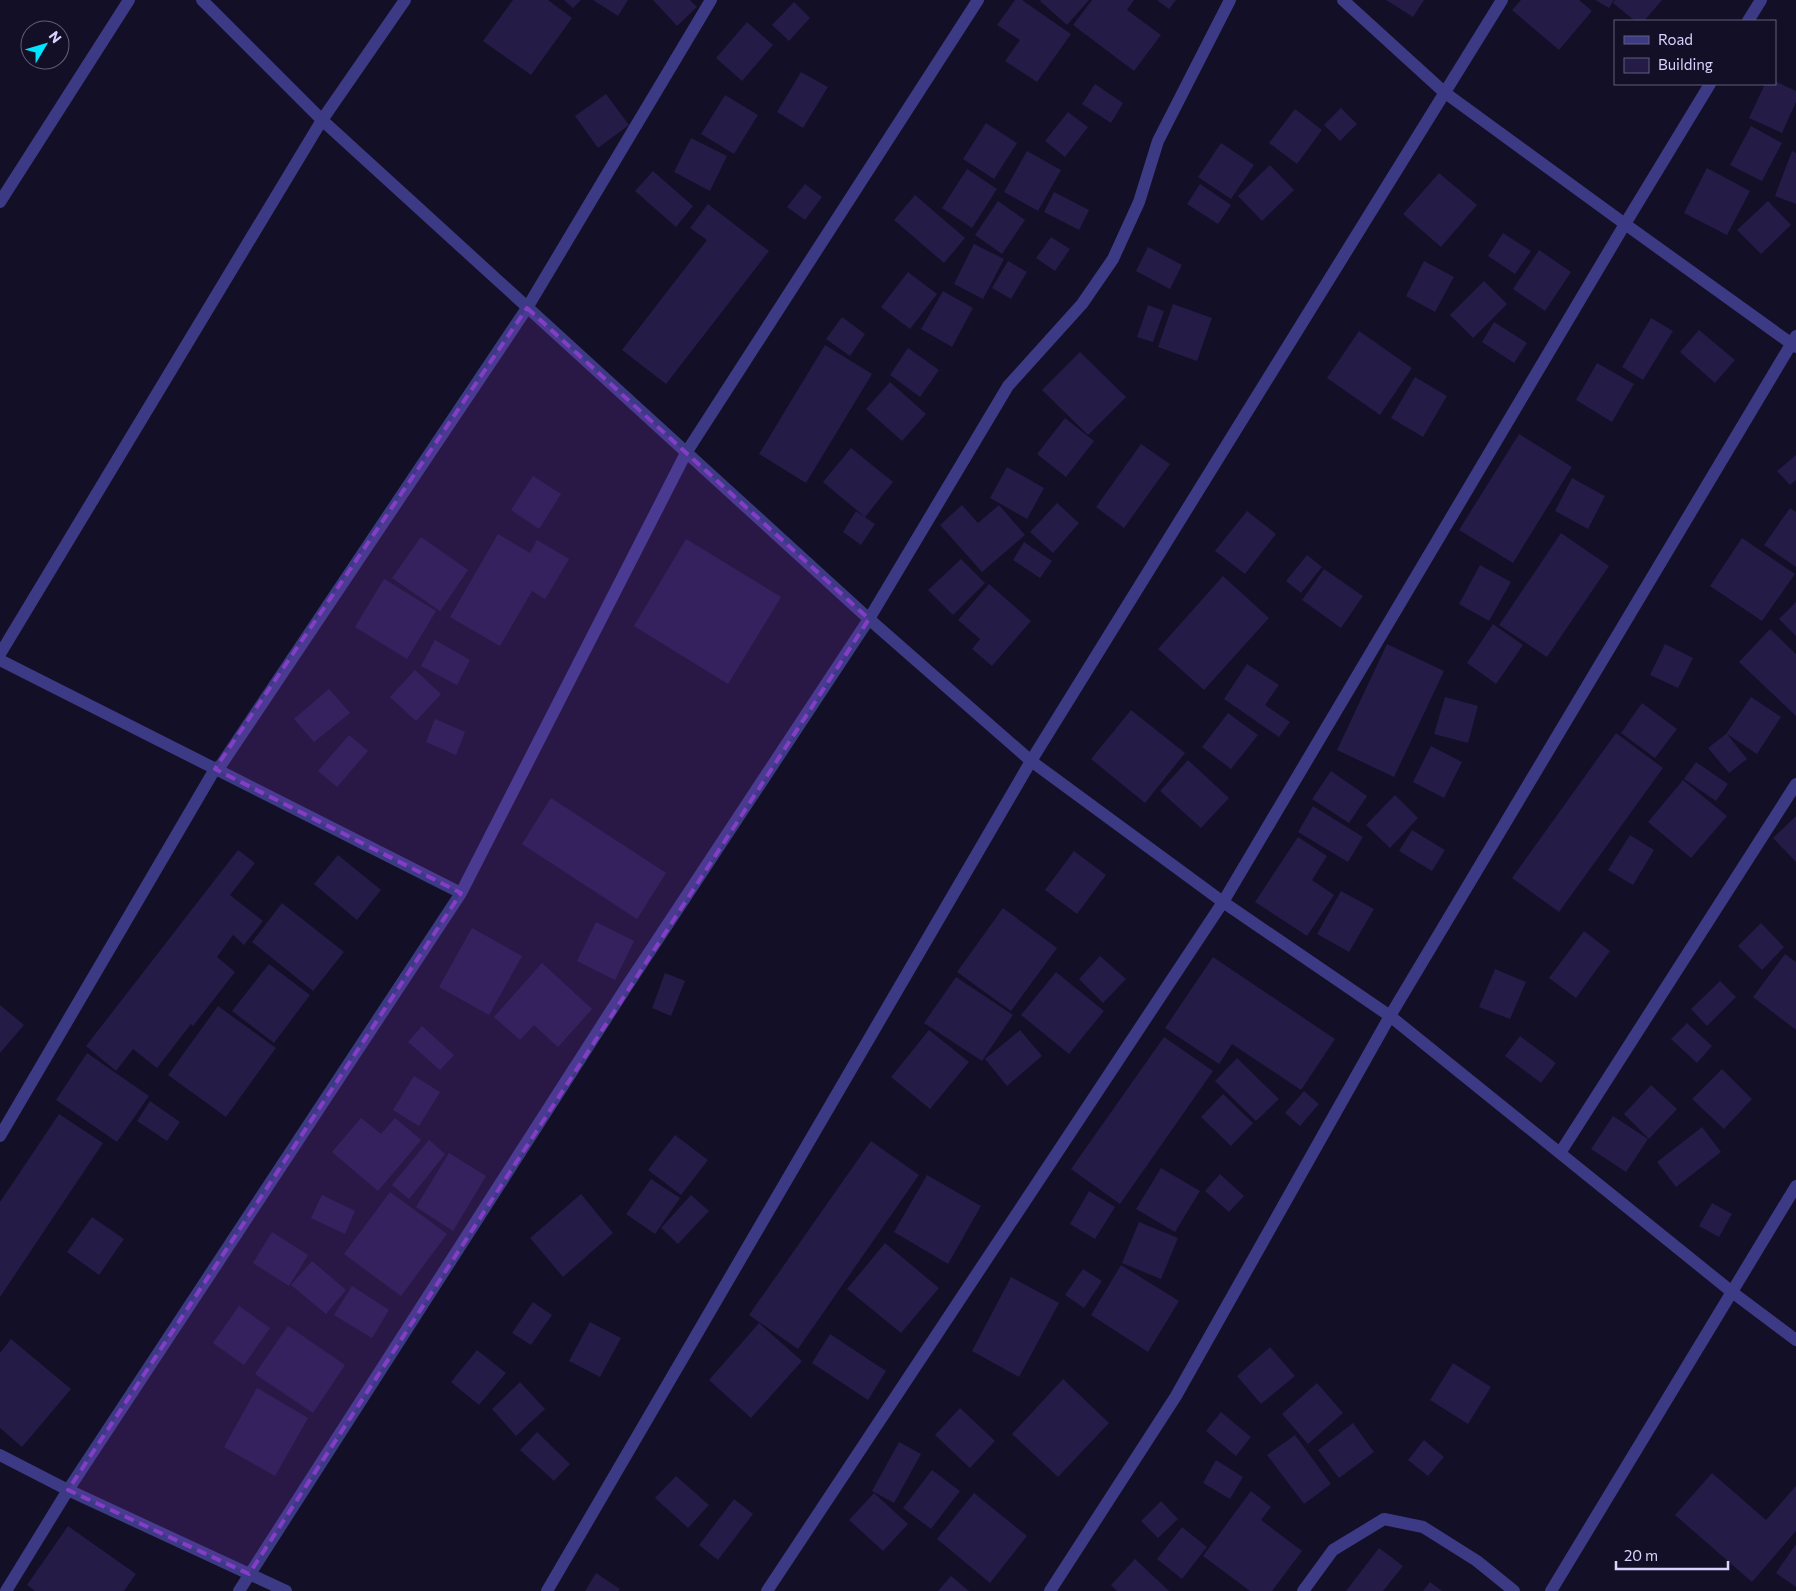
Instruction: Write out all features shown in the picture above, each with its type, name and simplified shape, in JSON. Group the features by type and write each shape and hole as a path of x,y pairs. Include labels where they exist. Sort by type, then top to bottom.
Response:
{"street":[{"path":"0,202 129,0"},
{"path":"202,0 322,120 686,454 868,618 1031,761 1222,902 1390,1016 1732,1292 1796,1340"},
{"path":"0,654 322,120 404,0"},
{"path":"0,1136 215,769 226,756 527,308 711,0"},
{"path":"6,1591 68,1490 461,893 686,454 978,0"},
{"path":"239,1591 625,989 868,618 1008,386 1082,304 1113,259 1140,202 1158,141 1230,0"},
{"path":"1050,1591 1176,1396 1390,1016 1795,342 1625,224 1444,92 1343,0"},
{"path":"547,1591 1031,761 1502,0"},
{"path":"1749,20 1761,0"},
{"path":"768,1591 1222,902 1709,85"},
{"path":"0,660 461,893"},
{"path":"1560,1153 1796,784"},
{"path":"1551,1591 1796,1186"},
{"path":"0,1455 68,1490 286,1591"},
{"path":"1303,1591 1333,1550 1384,1519 1423,1527 1476,1561 1514,1591"}],"highlighted area":[{"path":"527,308 869,619 249,1574 68,1490 461,893 215,769"}],"building":[{"path":"513,0 548,0 572,18 531,75 483,41"},
{"path":"564,0 581,0 573,8"},
{"path":"593,0 628,0 618,16"},
{"path":"653,0 690,0 697,7 677,26"},
{"path":"1015,0 1022,0 1071,34 1037,82 1005,61 1020,40 997,25"},
{"path":"1041,0 1089,0 1067,25"},
{"path":"1092,0 1134,0 1127,10 1161,35 1134,71 1073,25"},
{"path":"1157,0 1176,0 1169,9"},
{"path":"1386,0 1424,0 1413,17"},
{"path":"1521,0 1579,0 1592,11 1559,50 1512,10"},
{"path":"1595,0 1614,0 1609,8"},
{"path":"1615,0 1662,0 1645,20 1634,20 1613,3"},
{"path":"794,2 810,18 789,41 772,25"},
{"path":"747,22 773,45 742,81 716,58"},
{"path":"801,72 828,87 803,128 777,112"},
{"path":"1776,81 1796,91 1796,102 1782,133 1749,118 1765,85 1776,85"},
{"path":"1095,84 1123,103 1111,123 1082,104"},
{"path":"606,94 629,125 598,148 575,116"},
{"path":"725,95 758,115 734,154 701,134"},
{"path":"1341,108 1357,124 1340,141 1324,125"},
{"path":"1295,109 1322,130 1297,164 1269,143"},
{"path":"1068,112 1088,127 1065,157 1045,141"},
{"path":"986,123 1017,143 994,179 963,159"},
{"path":"1751,126 1782,143 1762,181 1730,165"},
{"path":"691,138 727,156 710,191 674,172"},
{"path":"1221,143 1254,165 1231,199 1198,177"},
{"path":"1027,151 1061,170 1038,211 1004,192"},
{"path":"1792,151 1796,153 1796,204 1775,196"},
{"path":"1270,165 1294,190 1262,221 1238,196"},
{"path":"1707,168 1750,191 1727,235 1684,213"},
{"path":"967,169 997,189 972,228 942,208"},
{"path":"653,171 693,206 676,227 635,191"},
{"path":"1439,173 1477,205 1441,247 1403,214"},
{"path":"805,184 822,197 805,220 787,207"},
{"path":"1200,184 1231,205 1218,224 1187,204"},
{"path":"1054,192 1089,210 1079,230 1044,212"},
{"path":"915,195 965,238 944,263 894,220"},
{"path":"998,201 1025,220 1002,254 975,235"},
{"path":"1768,201 1791,225 1761,254 1737,230"},
{"path":"708,204 769,251 666,384 622,350 707,240 690,228"},
{"path":"1503,233 1531,251 1515,274 1488,256"},
{"path":"1051,237 1070,249 1055,271 1036,258"},
{"path":"974,244 1004,259 983,299 954,284"},
{"path":"1148,247 1182,265 1170,289 1136,271"},
{"path":"1539,250 1571,272 1545,311 1513,289"},
{"path":"1008,261 1027,272 1011,299 992,288"},
{"path":"1424,261 1454,277 1435,312 1406,296"},
{"path":"908,272 937,294 910,329 881,307"},
{"path":"1484,281 1507,304 1473,338 1450,315"},
{"path":"943,291 973,308 952,347 921,329"},
{"path":"1173,304 1212,318 1197,361 1158,347"},
{"path":"1148,305 1164,311 1153,342 1137,337"},
{"path":"842,317 865,334 850,356 826,339"},
{"path":"1651,318 1673,331 1643,380 1622,367"},
{"path":"1494,322 1527,343 1514,363 1482,342"},
{"path":"1699,330 1735,360 1715,383 1680,352"},
{"path":"1359,331 1412,368 1380,415 1327,378"},
{"path":"825,345 872,374 806,483 759,454"},
{"path":"908,348 939,370 920,397 890,375"},
{"path":"1080,352 1126,397 1088,435 1042,390"},
{"path":"1597,363 1634,384 1612,422 1576,400"},
{"path":"1415,377 1447,396 1423,437 1391,418"},
{"path":"890,382 926,414 902,441 866,409"},
{"path":"1065,418 1094,441 1066,477 1037,454"},
{"path":"1519,434 1572,467 1513,563 1459,530"},
{"path":"1141,444 1170,464 1124,528 1096,507"},
{"path":"851,448 893,482 865,517 823,482"},
{"path":"1796,455 1796,480 1790,485 1777,471"},
{"path":"1007,467 1044,488 1027,519 990,498"},
{"path":"533,476 561,494 539,529 511,510"},
{"path":"1572,478 1605,496 1588,529 1555,511"},
{"path":"1057,503 1079,523 1053,553 1030,532"},
{"path":"962,505 978,523 999,505 1025,535 982,572 940,525"},
{"path":"1790,508 1796,512 1796,567 1764,545"},
{"path":"856,511 875,524 861,545 843,532"},
{"path":"1247,511 1276,534 1245,574 1215,551"},
{"path":"1561,533 1609,566 1547,657 1499,625"},
{"path":"498,534 530,553 537,540 569,559 545,599 532,591 500,646 450,617"},
{"path":"421,537 468,570 440,611 392,578"},
{"path":"1742,538 1795,574 1762,621 1710,586"},
{"path":"686,539 781,597 728,684 634,626"},
{"path":"1024,542 1052,561 1040,578 1013,560"},
{"path":"1307,555 1322,567 1301,593 1286,581"},
{"path":"961,559 985,583 953,615 928,590"},
{"path":"1480,565 1511,582 1489,621 1459,604"},
{"path":"1324,569 1363,596 1341,628 1302,600"},
{"path":"1223,576 1269,618 1204,690 1158,649"},
{"path":"384,579 436,611 407,659 355,627"},
{"path":"989,584 1031,621 992,666 972,649 980,639 958,620"},
{"path":"1796,602 1796,636 1779,619"},
{"path":"1493,624 1523,645 1496,684 1467,663"},
{"path":"1770,629 1796,654 1796,716 1739,662"},
{"path":"435,640 470,660 457,685 421,666"},
{"path":"1387,644 1444,671 1394,777 1337,750"},
{"path":"1665,644 1693,658 1678,688 1650,675"},
{"path":"1247,664 1279,685 1265,705 1290,722 1279,737 1224,699"},
{"path":"415,670 441,694 416,721 390,697"},
{"path":"329,689 350,713 314,742 294,719"},
{"path":"1445,697 1478,706 1468,743 1434,734"},
{"path":"1751,697 1781,717 1757,754 1727,734 1747,759 1729,773 1708,748 1726,734"},
{"path":"1642,703 1677,729 1655,758 1621,733"},
{"path":"1131,710 1185,753 1145,803 1091,759"},
{"path":"1228,713 1258,735 1231,769 1202,747"},
{"path":"435,719 465,732 456,755 426,742"},
{"path":"1616,733 1663,768 1559,912 1512,878"},
{"path":"349,735 368,751 337,787 318,771"},
{"path":"1431,746 1462,762 1444,798 1413,782"},
{"path":"1188,760 1229,798 1201,828 1160,791"},
{"path":"1696,762 1728,784 1716,801 1684,779"},
{"path":"1331,771 1367,796 1349,823 1312,799"},
{"path":"1683,780 1727,816 1691,858 1648,822"},
{"path":"1395,795 1418,818 1390,848 1366,825"},
{"path":"551,798 666,873 637,919 522,844"},
{"path":"1313,806 1363,837 1348,862 1298,832"},
{"path":"1796,816 1796,862 1773,838"},
{"path":"1412,830 1445,850 1432,871 1399,851"},
{"path":"1630,835 1654,850 1633,885 1608,870"},
{"path":"1298,837 1327,856 1312,880 1334,895 1307,936 1255,902"},
{"path":"238,850 255,863 230,895 263,921 244,945 233,935 217,957 235,972 157,1068 133,1049 116,1071 86,1046"},
{"path":"1074,851 1106,875 1077,914 1045,890"},
{"path":"338,855 381,890 357,920 314,884"},
{"path":"1341,891 1374,909 1349,952 1317,934"},
{"path":"282,903 344,952 313,991 252,942"},
{"path":"1003,908 1057,948 1011,1011 957,972"},
{"path":"596,922 634,941 615,980 577,961"},
{"path":"1761,923 1784,947 1762,970 1738,946"},
{"path":"472,928 522,956 489,1015 439,987"},
{"path":"1584,931 1610,951 1576,998 1549,978"},
{"path":"1785,954 1796,962 1796,1030 1753,997"},
{"path":"1100,956 1126,979 1103,1003 1079,979"},
{"path":"1213,957 1335,1039 1301,1090 1232,1044 1219,1064 1165,1028"},
{"path":"542,963 592,1009 558,1047 534,1025 520,1040 494,1017"},
{"path":"269,964 310,995 274,1043 232,1011"},
{"path":"1495,969 1526,982 1510,1019 1479,1007"},
{"path":"1056,972 1104,1011 1069,1054 1021,1015"},
{"path":"665,973 685,981 671,1016 652,1008"},
{"path":"956,977 1013,1015 982,1061 924,1023"},
{"path":"1720,981 1736,997 1707,1026 1691,1009"},
{"path":"0,1005 24,1025 0,1053"},
{"path":"218,1006 276,1048 226,1117 168,1075"},
{"path":"1687,1023 1712,1046 1697,1063 1671,1039"},
{"path":"422,1026 454,1055 440,1070 408,1042"},
{"path":"929,1030 969,1062 930,1109 891,1077"},
{"path":"1020,1030 1042,1056 1007,1086 985,1059"},
{"path":"1520,1036 1556,1063 1541,1083 1505,1056"},
{"path":"1164,1037 1213,1071 1120,1204 1071,1169"},
{"path":"87,1053 149,1096 117,1142 56,1100"},
{"path":"1237,1058 1279,1099 1256,1121 1215,1081"},
{"path":"1722,1069 1752,1099 1724,1129 1692,1099"},
{"path":"414,1076 440,1092 419,1126 393,1110"},
{"path":"1651,1085 1677,1109 1649,1139 1624,1114"},
{"path":"1304,1091 1319,1104 1300,1126 1285,1113"},
{"path":"1223,1094 1253,1123 1231,1146 1201,1117"},
{"path":"150,1101 180,1122 167,1141 137,1121"},
{"path":"59,1114 103,1143 0,1297 0,1202"},
{"path":"1613,1116 1648,1139 1626,1172 1591,1149"},
{"path":"361,1118 381,1134 395,1118 421,1140 378,1191 332,1152"},
{"path":"1702,1127 1721,1152 1676,1187 1657,1162"},
{"path":"675,1135 708,1160 681,1195 648,1170"},
{"path":"429,1140 445,1154 409,1199 392,1185"},
{"path":"871,1141 919,1175 798,1349 749,1315"},
{"path":"449,1153 486,1176 453,1231 416,1207"},
{"path":"1161,1168 1200,1191 1175,1232 1136,1209"},
{"path":"1220,1174 1244,1196 1229,1212 1205,1191"},
{"path":"927,1175 981,1206 948,1264 894,1232"},
{"path":"651,1179 680,1198 655,1234 626,1214"},
{"path":"1089,1191 1115,1207 1095,1239 1070,1224"},
{"path":"390,1192 447,1234 401,1296 344,1254"},
{"path":"581,1194 613,1233 563,1277 530,1238"},
{"path":"322,1195 355,1211 345,1234 311,1218"},
{"path":"691,1195 709,1211 678,1244 661,1228"},
{"path":"1712,1203 1732,1214 1719,1237 1699,1226"},
{"path":"92,1217 124,1239 99,1275 67,1252"},
{"path":"1139,1222 1178,1238 1161,1279 1122,1263"},
{"path":"272,1232 308,1255 289,1286 253,1263"},
{"path":"885,1243 939,1288 901,1333 847,1289"},
{"path":"312,1261 346,1290 326,1314 291,1285"},
{"path":"1121,1265 1179,1301 1148,1352 1091,1315"},
{"path":"1083,1269 1102,1281 1084,1308 1065,1295"},
{"path":"1011,1277 1059,1303 1019,1377 972,1351"},
{"path":"352,1286 389,1310 372,1338 334,1315"},
{"path":"533,1302 552,1315 531,1345 512,1333"},
{"path":"239,1306 270,1328 244,1365 213,1343"},
{"path":"590,1322 621,1338 600,1377 569,1361"},
{"path":"759,1323 802,1361 751,1418 709,1380"},
{"path":"288,1326 345,1365 313,1413 255,1374"},
{"path":"830,1334 886,1371 868,1400 812,1363"},
{"path":"11,1339 71,1389 22,1447 0,1428 0,1353"},
{"path":"1270,1347 1295,1376 1261,1404 1237,1376"},
{"path":"477,1350 506,1373 479,1405 451,1382"},
{"path":"1453,1363 1491,1387 1468,1424 1430,1400"},
{"path":"1063,1379 1109,1423 1058,1477 1012,1434"},
{"path":"520,1382 545,1409 516,1436 492,1409"},
{"path":"1317,1383 1343,1413 1308,1444 1282,1414"},
{"path":"257,1388 308,1418 275,1476 224,1447"},
{"path":"960,1408 995,1441 970,1468 935,1435"},
{"path":"1221,1412 1251,1437 1236,1456 1206,1431"},
{"path":"1353,1423 1374,1452 1339,1478 1318,1450"},
{"path":"537,1432 570,1464 554,1481 520,1450"},
{"path":"1295,1435 1331,1484 1304,1504 1267,1455"},
{"path":"1424,1440 1444,1457 1428,1476 1408,1460"},
{"path":"899,1442 921,1454 894,1503 872,1491"},
{"path":"1216,1460 1243,1477 1230,1499 1203,1483"},
{"path":"932,1470 960,1491 931,1529 903,1508"},
{"path":"1712,1473 1766,1520 1796,1486 1796,1531 1752,1582 1675,1515"},
{"path":"676,1476 709,1505 688,1528 655,1498"},
{"path":"1251,1491 1271,1507 1261,1520 1302,1551 1272,1591 1250,1591 1203,1556"},
{"path":"874,1493 908,1524 883,1551 849,1520"},
{"path":"974,1493 1027,1536 990,1583 937,1539"},
{"path":"734,1499 753,1514 718,1560 699,1545"},
{"path":"1161,1501 1178,1519 1158,1538 1141,1521"},
{"path":"68,1526 136,1574 124,1591 35,1591 27,1585"},
{"path":"1182,1527 1207,1547 1182,1579 1157,1559"},
{"path":"1796,1544 1796,1587 1776,1573"},
{"path":"1379,1548 1403,1566 1383,1591 1346,1591"},
{"path":"1135,1559 1169,1591 1117,1591 1111,1585"},
{"path":"596,1573 620,1589 618,1591 585,1591"},
{"path":"951,1576 969,1591 938,1591"},
{"path":"1430,1582 1442,1591 1423,1591"}]}
